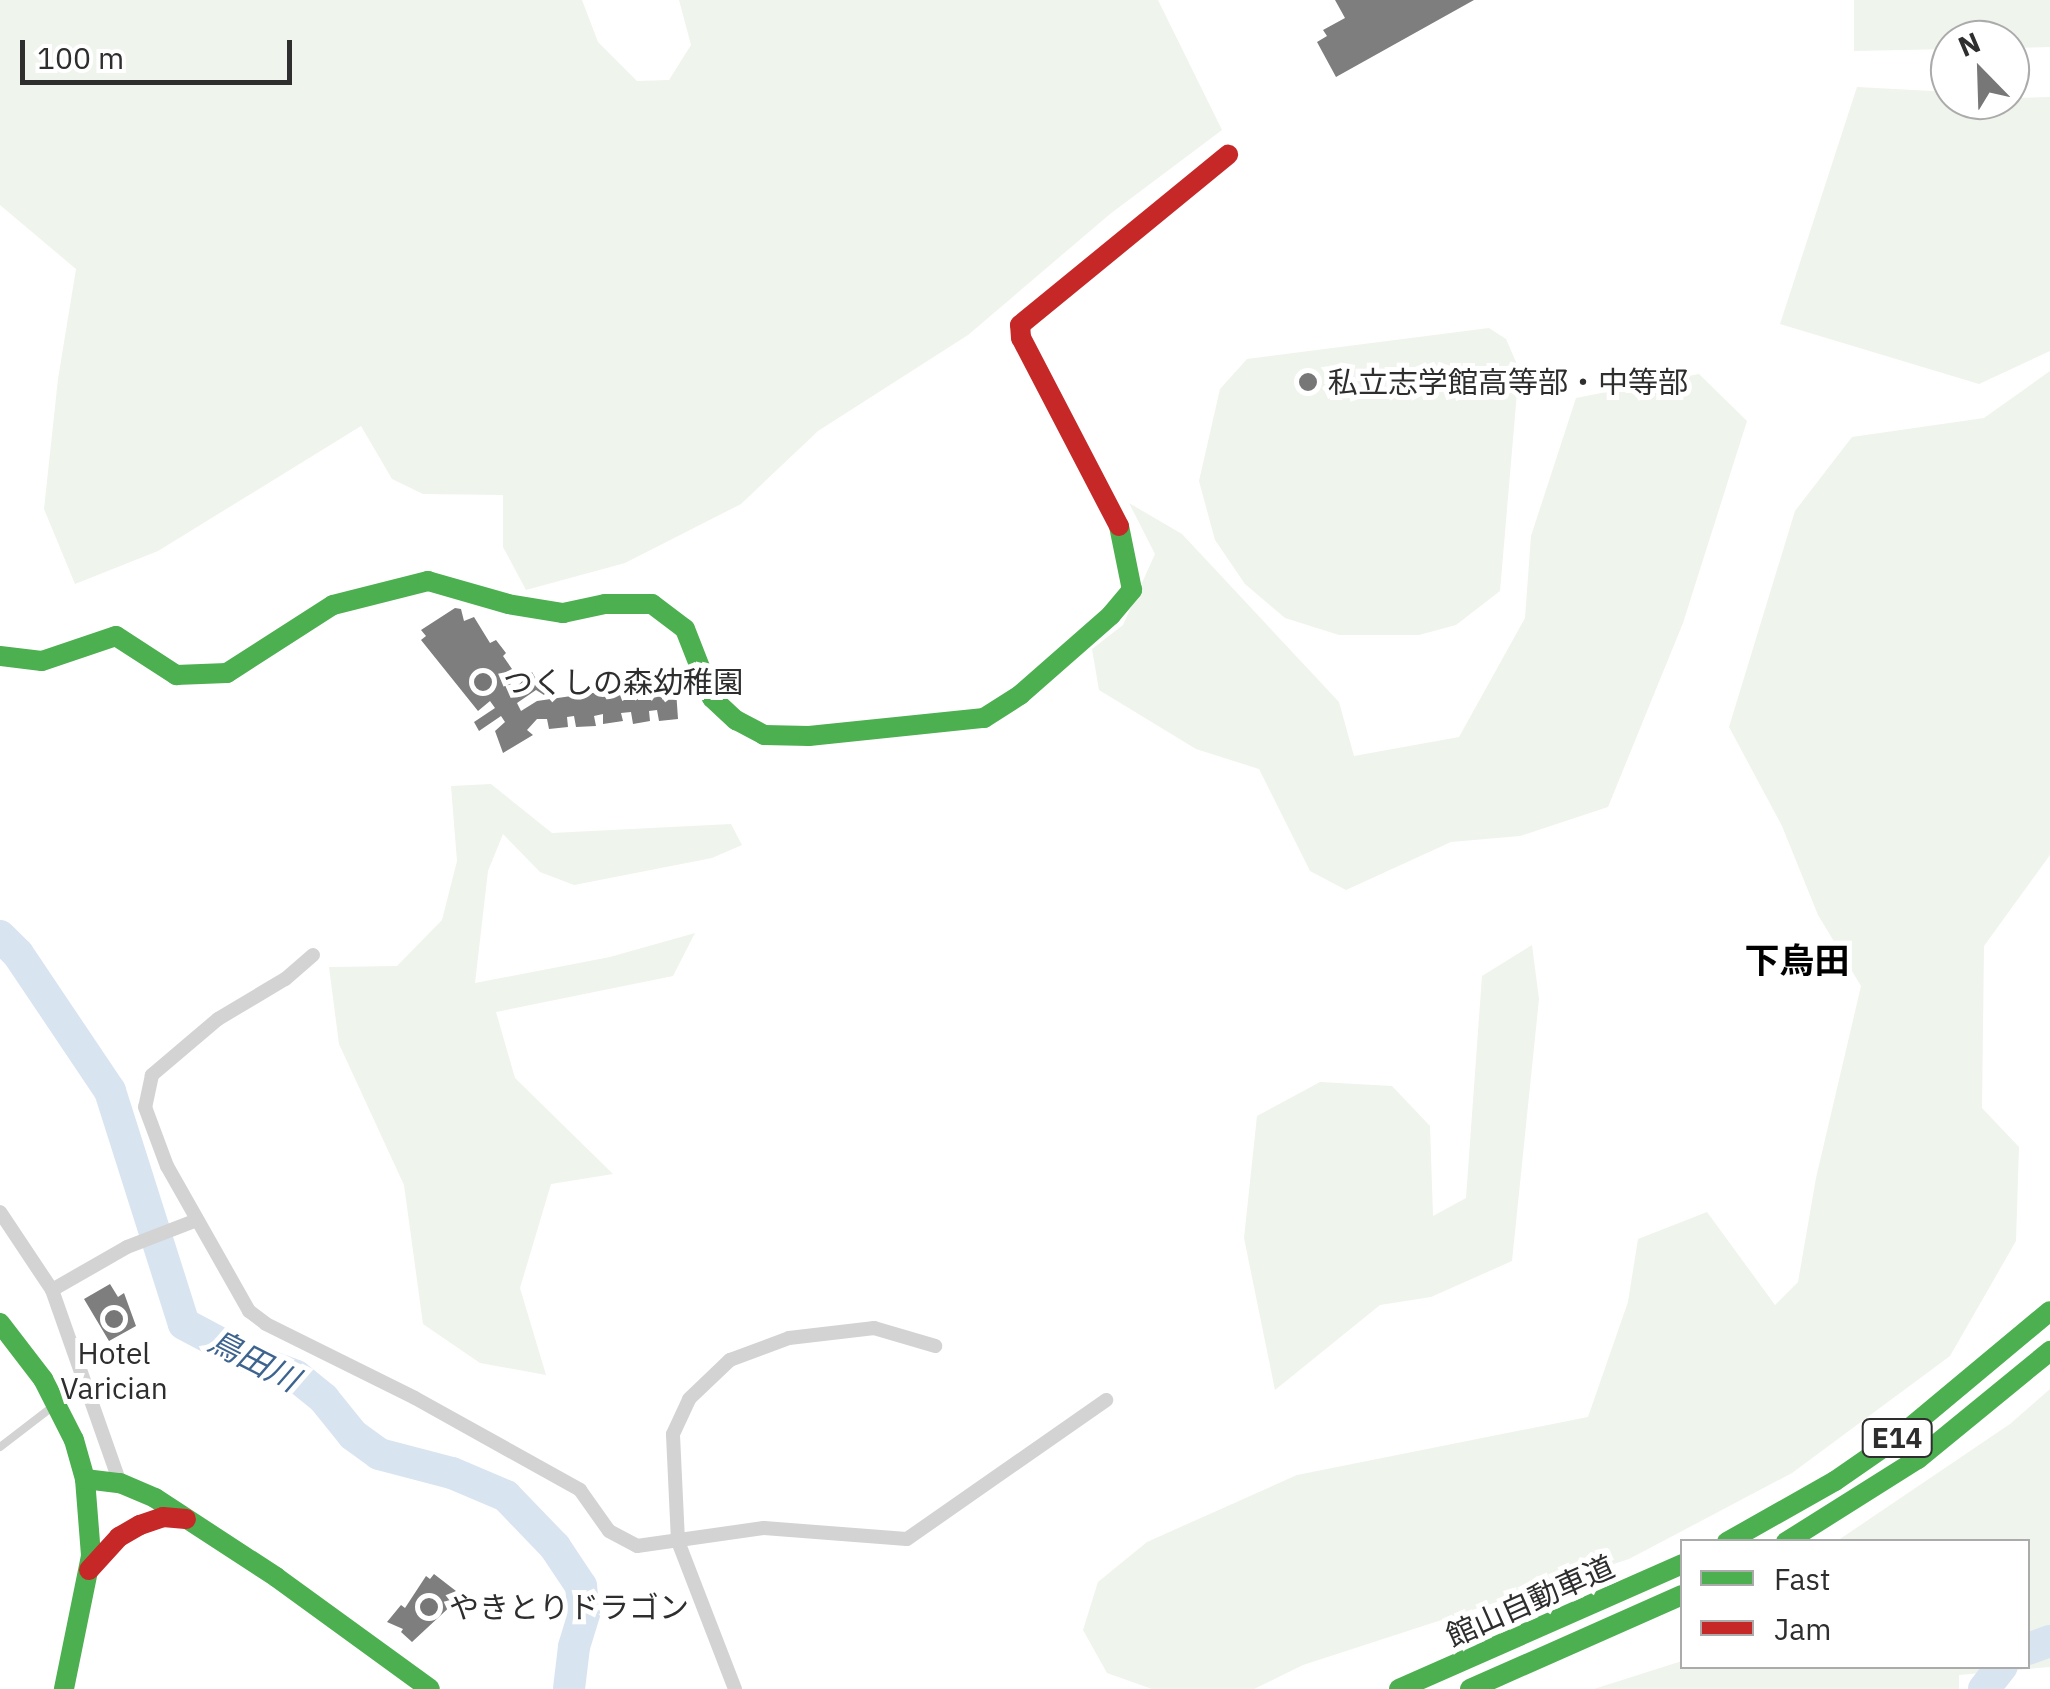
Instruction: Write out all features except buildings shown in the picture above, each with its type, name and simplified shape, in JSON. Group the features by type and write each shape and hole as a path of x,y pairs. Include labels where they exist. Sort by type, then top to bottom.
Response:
{"main road":[{"path":"0,656 42,661 116,636 176,675 227,672 333,605 428,581 508,604 563,613 606,604 652,604 684,630 712,698 736,720 764,735 809,736 984,718 1072,649 1132,590 1124,534 1021,338 1020,325 1228,155"},
{"name":"E14","path":"1732,1539 1834,1482 1900,1436 1964,1387 2050,1311"},
{"path":"0,1322 56,1404 74,1440 84,1479 89,1570 64,1689"},
{"name":"E14","path":"1791,1539 1918,1459 2050,1351"},
{"path":"84,1479 120,1483 188,1519 430,1689"},
{"path":"89,1570 119,1537 140,1525 164,1518 188,1519"},
{"name":"館山自動車道","path":"1400,1689 1680,1565"},
{"name":"館山自動車道","path":"1470,1689 1680,1596"}],"street":[{"path":"313,955 286,979 218,1020 152,1075 145,1108 191,1221 249,1311 266,1324 415,1398 580,1490 610,1531 637,1546 764,1528 907,1539 1106,1400"},
{"path":"0,1212 52,1290 120,1483"},
{"path":"52,1290 127,1247 191,1221"},
{"path":"734,1689 678,1541 673,1434 690,1399 730,1360 790,1338 874,1328 935,1346"}],"lane":[{"path":"0,1447 56,1404"}],"shaded area":[{"path":"0,0 582,0 598,42 637,81 669,80 691,45 679,0 1158,0 1222,130 1110,214 968,335 818,431 741,504 625,563 526,590 503,547 503,495 423,494 392,479 361,426 158,551 75,584 44,509 58,379 76,269 0,205"},
{"path":"1854,0 2050,0 2050,47 2030,48 2030,20 1930,20 1930,49 1854,51"},
{"path":"1857,87 1930,91 1930,120 2030,120 2030,98 2050,97 2050,351 1979,384 1780,324"},
{"path":"1489,328 1506,339 1519,369 1500,591 1456,625 1419,635 1339,635 1285,618 1245,584 1215,540 1199,481 1220,389 1247,359"},
{"path":"2050,371 2050,855 1984,946 1982,1108 2019,1147 2016,1241 1950,1356 1792,1473 1629,1559 1303,1665 1254,1689 1152,1689 1107,1673 1083,1630 1098,1582 1147,1542 1297,1475 1588,1417 1628,1302 1638,1239 1707,1212 1775,1305 1798,1282 1816,1178 1861,986 1818,915 1782,826 1729,727 1795,511 1852,437 1984,418"},
{"path":"1699,374 1747,421 1683,623 1608,807 1520,836 1451,842 1346,890 1310,871 1259,769 1196,749 1099,690 1092,649 1123,625 1155,554 1129,503 1182,534 1339,702 1354,756 1459,737 1525,618 1531,536 1576,398"},
{"path":"491,784 552,833 731,824 742,845 712,858 574,885 540,872 503,834 488,871 475,983 610,957 695,933 673,976 496,1012 515,1078 613,1174 551,1184 520,1288 546,1375 480,1363 423,1324 404,1185 339,1044 329,967 397,966 442,920 457,861 451,786"},
{"path":"1532,945 1539,999 1512,1261 1431,1297 1380,1305 1275,1390 1244,1238 1257,1116 1320,1082 1392,1086 1430,1126 1433,1216 1466,1198 1482,976"},
{"path":"2050,1389 2050,1667 2030,1669 2030,1539 1840,1539 2010,1424"},
{"path":"1680,1662 1680,1669 2027,1669 1959,1675 1959,1689 1594,1689"}],"waterway":[{"name":"鳥田川","path":"0,936 18,954 110,1091 184,1324 246,1357 296,1376 324,1399 353,1435 379,1454 452,1473 506,1496 555,1547 581,1586 584,1614 574,1647 569,1689"},
{"name":"鳥田川","path":"2030,1648 2050,1641"},
{"name":"鳥田川","path":"1984,1689 2000,1669"}],"traffic: fast":[{"path":"0,656 42,661 116,636 176,675 227,673 333,605 428,581 508,604 563,613 605,604 652,604 685,629 712,698 736,720 764,735 809,736 984,718 1020,695 1111,615 1132,590 1119,526"},
{"path":"1732,1539 1835,1481 1900,1436 2050,1311"},
{"path":"0,1323 43,1379 74,1440 85,1479 91,1556 64,1689"},
{"path":"1791,1539 1918,1459 2050,1351"},
{"path":"85,1479 120,1483 155,1498 276,1577 430,1689"},
{"path":"1399,1689 1680,1565"},
{"path":"1470,1689 1680,1596"}],"traffic: jam":[{"path":"1119,526 1021,338 1020,325 1228,155"},
{"path":"89,1570 119,1537 140,1525 163,1517 186,1519"}],"place":[{"name":"私立志学館高等部・中等部","path":"1308,382"},
{"name":"つくしの森幼稚園","path":"483,682"},
{"name":"Hotel Varician","path":"114,1319"},
{"name":"やきとりドラゴン","path":"429,1607"}],"district":[{"name":"下烏田","path":"1797,960"}]}
